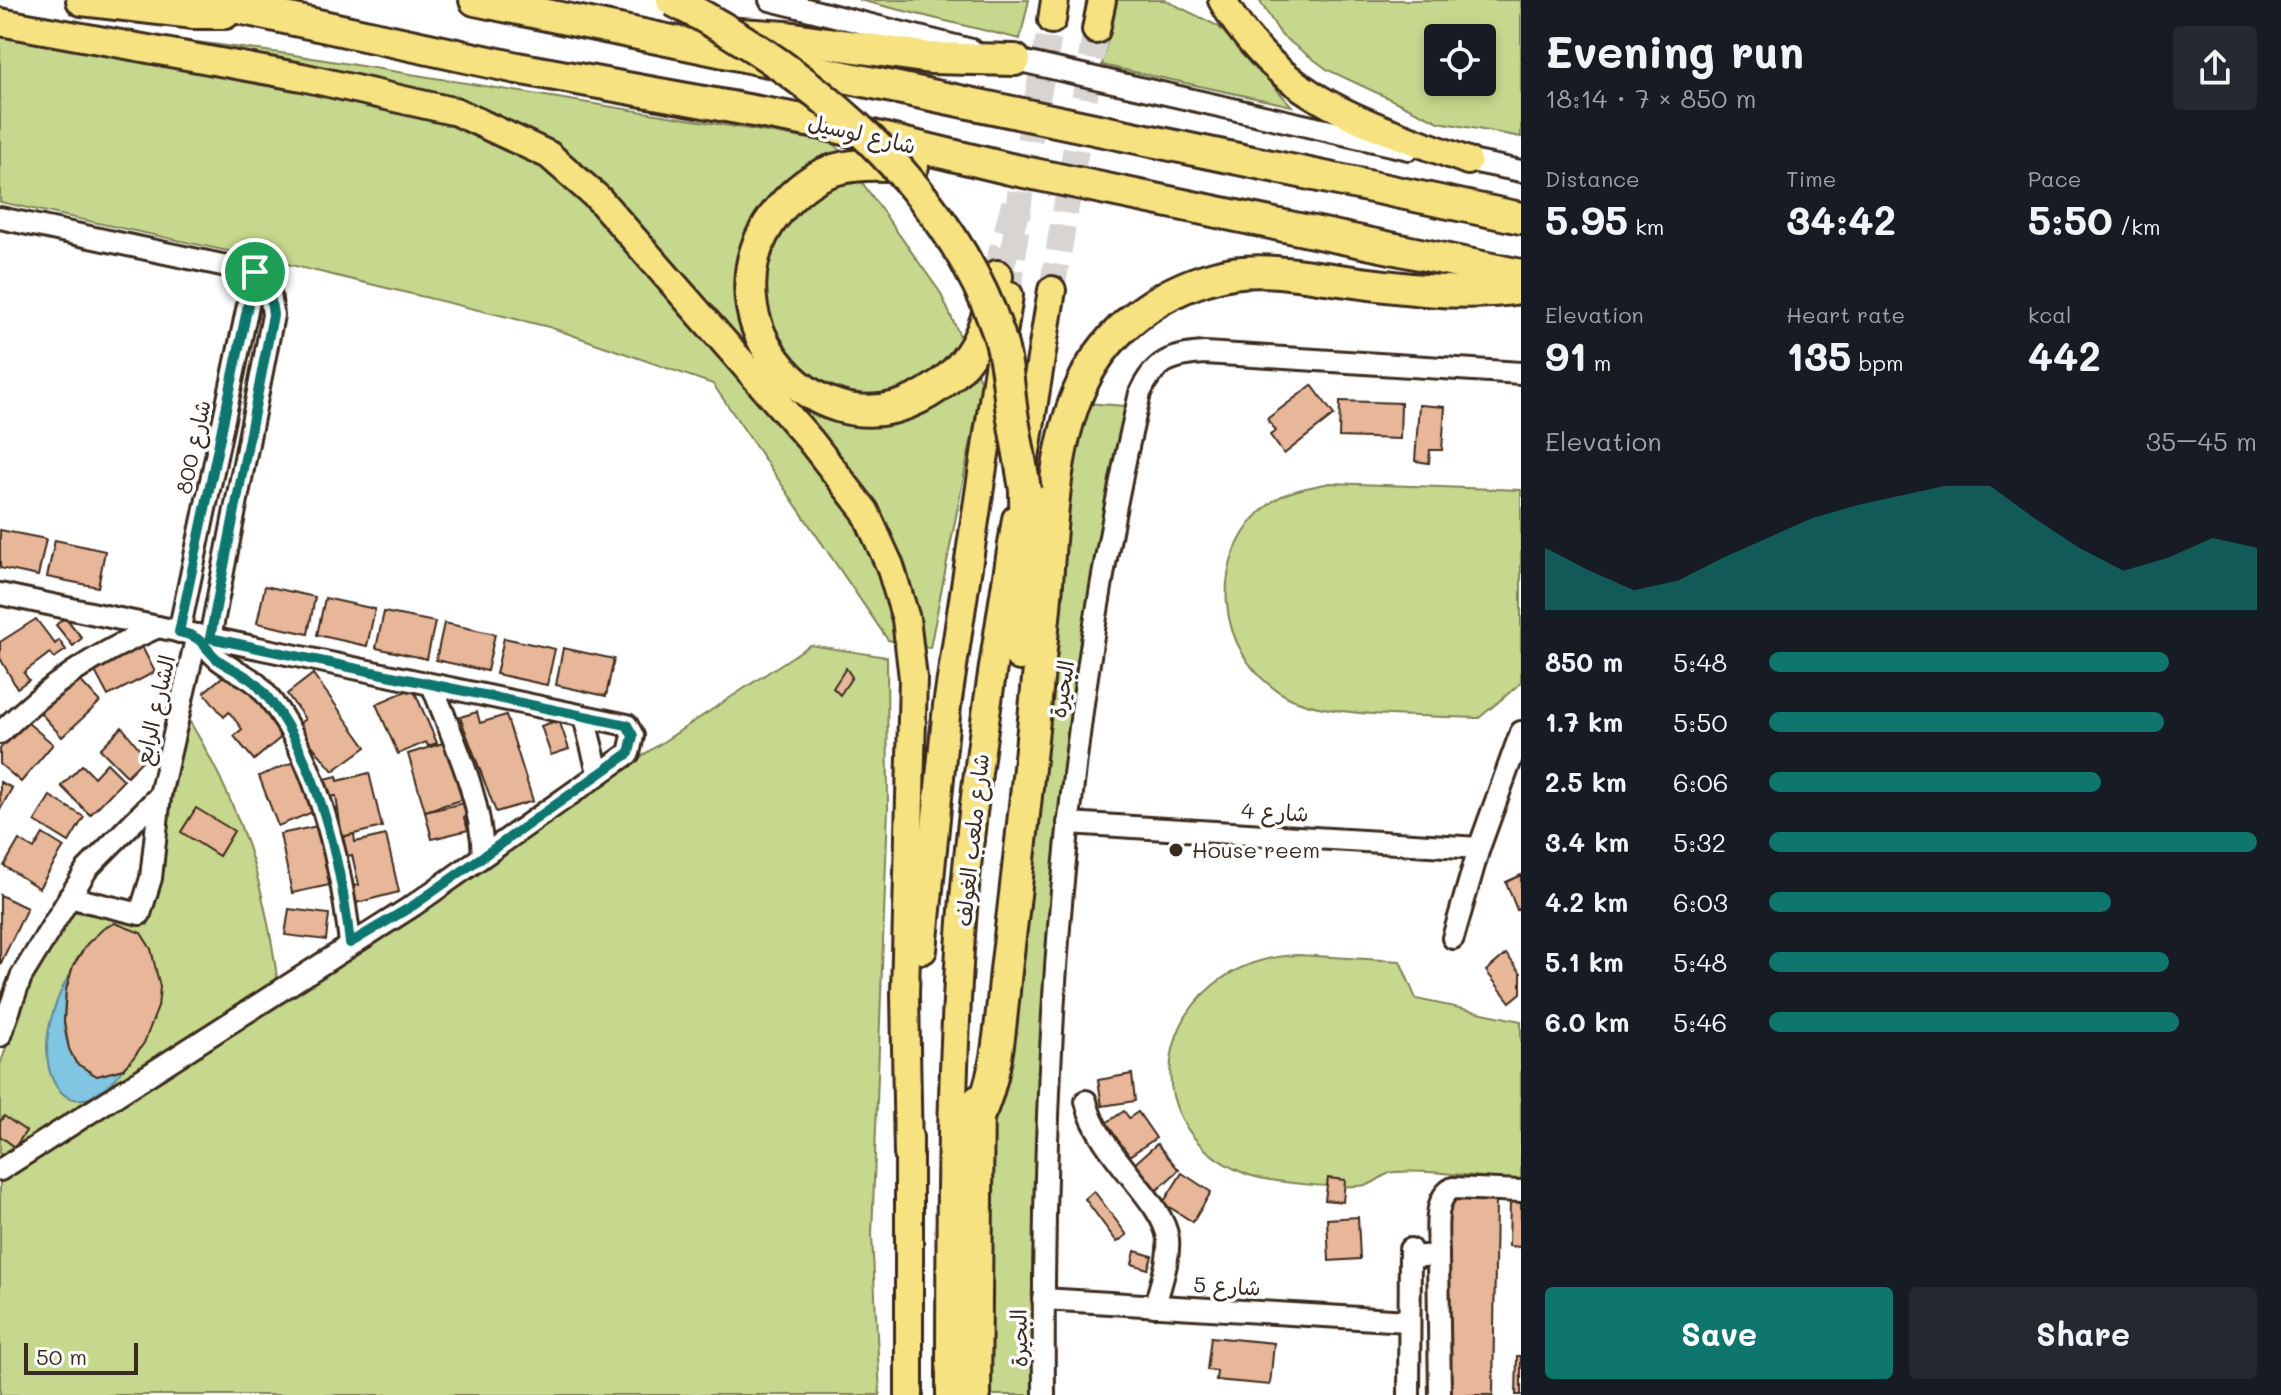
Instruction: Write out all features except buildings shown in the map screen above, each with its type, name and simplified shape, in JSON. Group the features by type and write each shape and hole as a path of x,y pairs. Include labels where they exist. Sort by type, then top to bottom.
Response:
{"highway":[{"path":"82,0 194,13 267,14"},
{"name":"شارع لوسيل","path":"202,0 517,68 819,123 1010,169 1521,275"},
{"path":"475,0 1521,218"},
{"path":"672,0 778,64 878,150 912,185 939,222 987,303 1008,367 1025,490 1026,587 977,1119 975,1395"},
{"path":"613,27 787,37 930,58 1015,60"},
{"path":"1003,286 968,361 939,388 898,408 863,410 823,400 790,380 763,344 751,308 748,271 764,227 791,196 828,172 868,165 1010,169"},
{"path":"977,1119 987,1098 1007,960 1027,793 1059,463 1079,392 1096,358 1114,336 1162,297 1216,276 1284,271 1469,292 1521,288"}],"main road":[{"path":"1096,30 1102,0"},
{"path":"1222,0 1269,64 1327,105 1468,161"},
{"path":"0,22 302,77 444,108 549,155 599,199 810,440 865,511 890,566 906,619 913,678 905,994 908,1154"},
{"name":"شارع ملعب الغولف","path":"909,1395 908,1154 926,907 947,706 1003,286"},
{"name":"شارع ملعب الغولف","path":"950,1395 950,1147 962,921 986,707 1052,290"}],"street":[{"path":"770,0 1015,60 1521,171"},
{"path":"0,218 255,272 269,286 273,315 225,550 195,635"},
{"name":"شارع 800","path":"195,635 197,545 255,272"},
{"name":"البحيرة","path":"1044,1395 1046,1086 1068,823 1113,526 1140,393 1157,364 1182,354 1521,373"},
{"path":"197,545 225,550"},
{"path":"0,594 627,725 633,736 629,753 414,905 350,943 0,1170"},
{"path":"0,733 38,695 80,664 158,627"},
{"path":"195,635 218,660 256,682 278,710 318,798 337,871 350,943"},
{"name":"الشارع الرابع","path":"69,897 140,914 151,878 160,795 195,635"},
{"path":"432,685 462,760 482,833 483,855"},
{"path":"584,717 598,772"},
{"path":"1453,938 1479,848 1521,732"},
{"name":"الشارع الرابع","path":"0,1035 21,977 69,897 97,859 147,812 160,795"},
{"name":"شارع 4","path":"1068,823 1479,848"},
{"path":"1086,1101 1089,1115 1108,1148 1158,1214 1168,1237 1155,1306"},
{"path":"1440,1395 1440,1201 1444,1193 1453,1188 1521,1191"},
{"path":"1409,1395 1410,1253 1438,1255"},
{"name":"شارع 5","path":"1043,1299 1408,1321"}],"green space":[{"path":"859,0 1029,0 1020,39"},
{"path":"1116,0 1165,0 1218,26 1292,106 1102,65"},
{"path":"1259,0 1521,0 1521,137 1439,122 1328,70 1282,36"},
{"path":"0,16 288,54 834,143 940,292 982,385 930,648 888,640 713,384 549,327 270,260 0,202"},
{"path":"1086,403 1125,406 1074,680 1041,1034 1032,1273 1033,1395 982,1395 989,1135 1061,519"},
{"path":"1330,483 1521,490 1521,683 1479,718 1352,712 1304,703 1286,696 1262,678 1244,656 1232,630 1227,603 1228,575 1236,548 1250,523 1272,502 1292,492"},
{"path":"810,645 887,657 888,808 872,1235 880,1395 0,1395 0,1179"},
{"path":"188,718 223,783 248,847 266,913 278,985 0,1165 0,1065 31,977 71,911 148,925"},
{"path":"1297,955 1400,961 1416,999 1521,1021 1521,1181 1409,1171 1390,1173 1367,1185 1306,1184 1246,1174 1207,1150 1182,1120 1171,1084 1173,1048 1188,1014 1214,985 1250,964"}],"water":[{"path":"69,975 64,1004 68,1046 84,1068 97,1076 123,1069 110,1085 96,1095 83,1099 61,1092 49,1066 49,1027"}],"tunnel":[{"path":"1009,295 1021,185 1052,20"},
{"path":"1052,290 1096,30"},
{"path":"997,276 1021,185"}],"place":[{"name":"House reem","path":"1176,850"}],"route":[{"path":"255,272 269,286 273,315 210,638 627,725 633,736 629,753 414,905 350,943 329,832 318,798 278,710 256,682 218,660 197,635 179,632 255,272"}]}
